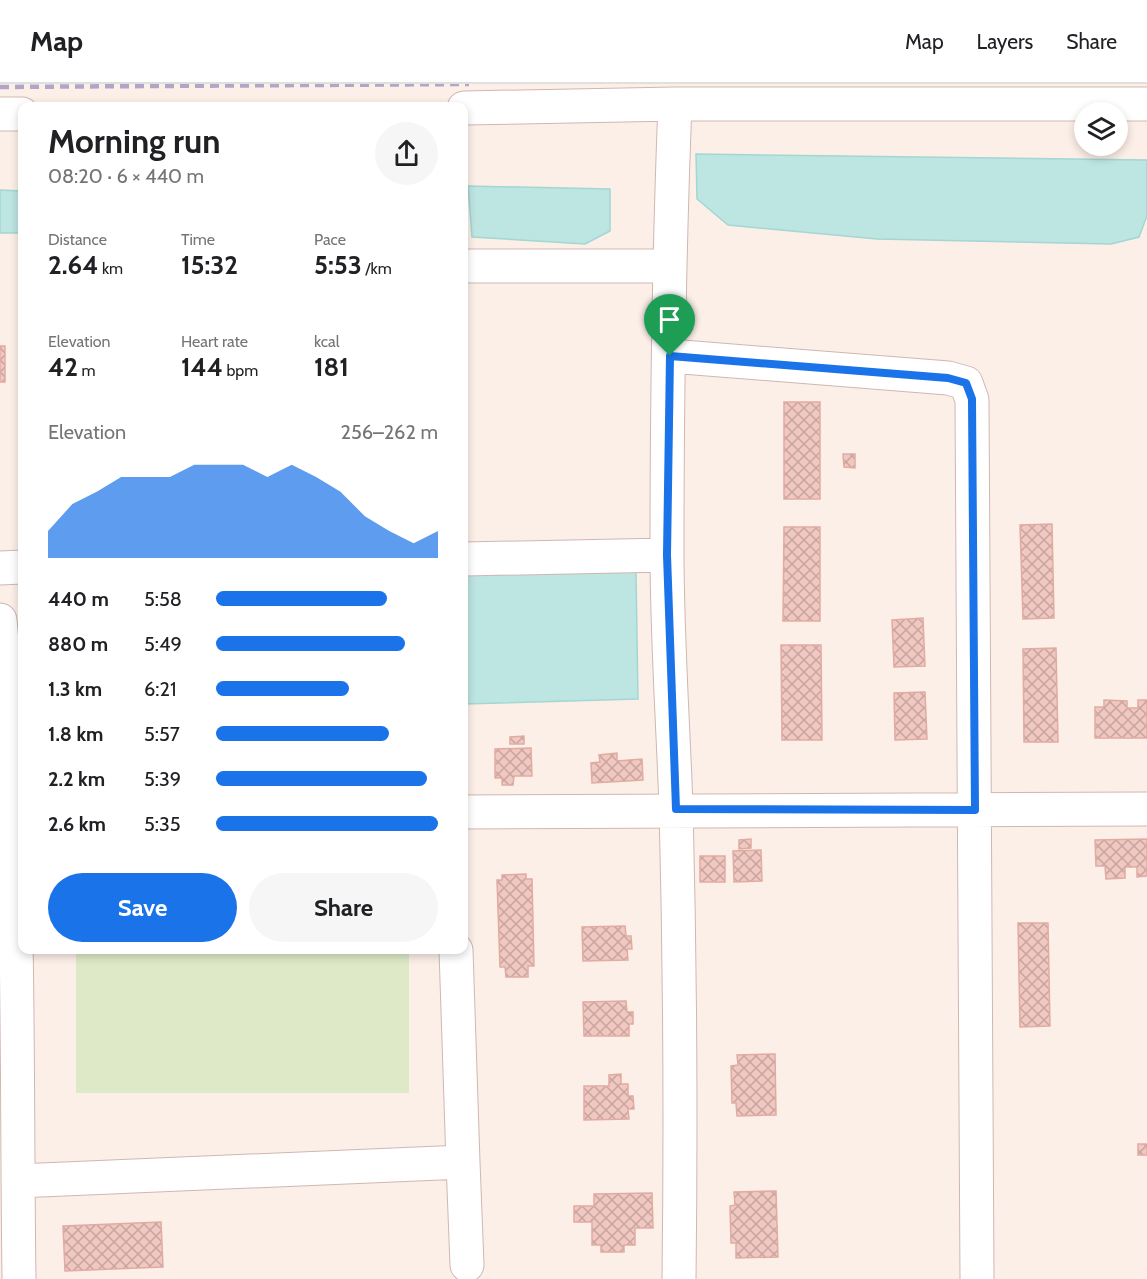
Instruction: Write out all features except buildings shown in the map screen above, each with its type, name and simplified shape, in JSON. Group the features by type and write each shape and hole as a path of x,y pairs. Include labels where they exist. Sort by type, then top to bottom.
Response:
{"street":[{"path":"675,104 668,266 670,356 667,555 676,809 681,1112 679,1279"},
{"path":"468,108 675,104 1147,104"},
{"path":"0,114 18,114"},
{"path":"468,266 668,266"},
{"path":"670,356 948,378 966,383 972,399 977,1279"},
{"path":"468,559 667,555"},
{"path":"0,568 18,567"},
{"path":"0,620 18,818 8,878 9,1100 18,1181 19,1279"},
{"path":"468,812 676,809 1147,809"},
{"path":"456,954 467,1265"},
{"path":"18,1181 463,1162"}],"green space":[{"path":"76,954 409,954 409,1093 76,1093"}],"water":[{"path":"696,154 1147,160 1147,216 1139,237 1111,244 877,239 728,225 697,199"},
{"path":"468,186 610,189 610,231 585,244 472,237"},
{"path":"0,190 18,191 18,233 0,233"},
{"path":"636,572 638,699 468,704 468,575"}],"railway":[{"path":"0,87 469,84"}],"route":[{"path":"670,356 948,378 966,383 972,399 975,810 676,809 667,555 670,356"}]}
